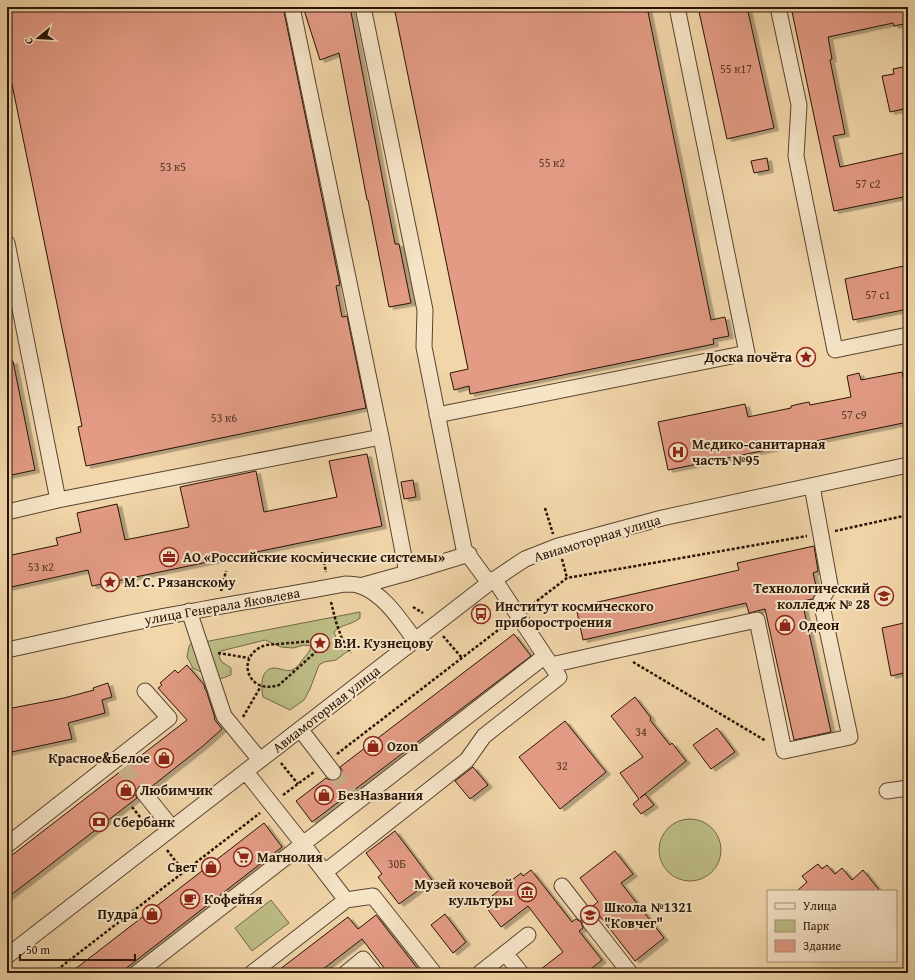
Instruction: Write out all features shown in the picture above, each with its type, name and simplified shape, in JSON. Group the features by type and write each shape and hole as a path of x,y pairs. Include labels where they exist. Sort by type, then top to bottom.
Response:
{"street":[{"path":"292,7 381,437 407,573"},
{"path":"325,872 467,760 484,736 559,677 518,615 492,581 464,549 424,347 425,310 363,7"},
{"path":"437,416 747,353 677,7"},
{"path":"778,7 799,105 796,156 835,350 908,335"},
{"path":"7,243 58,500"},
{"path":"7,512 58,500 381,437"},
{"name":"Авиамоторная улица","path":"7,956 492,581 525,560 558,546 662,518 908,465"},
{"path":"138,973 303,844 353,798 548,661 613,650 757,620 784,751 850,737 821,601 830,585 812,486"},
{"path":"360,586 468,554"},
{"name":"улица Генерала Яковлева","path":"7,650 132,623 345,584 360,586 381,598 398,617 415,640"},
{"path":"189,612 224,716 260,760"},
{"path":"7,844 121,764 170,718 145,691"},
{"path":"300,729 330,767"},
{"path":"246,772 346,900"},
{"path":"887,791 908,788"},
{"path":"144,793 172,828"},
{"path":"562,886 630,973"},
{"path":"252,973 346,900 373,896 434,973"},
{"path":"480,973 528,935"},
{"path":"505,953 521,973"},
{"path":"346,973 363,959 374,973"}],"path":[{"path":"53,973 298,784 330,767 462,658 567,578 820,534 908,515"},
{"path":"322,552 326,573"},
{"path":"332,603 342,639 351,653"},
{"path":"413,607 424,613"},
{"path":"442,635 462,658"},
{"path":"316,638 320,638 323,639 325,645 319,649 279,686 265,688 258,685 252,680 249,673 249,658 259,647 266,645 314,641 316,638"},
{"path":"314,641 314,644 319,649"},
{"path":"202,650 249,658"},
{"path":"613,650 784,751"},
{"path":"234,728 240,722 261,686"},
{"path":"280,762 298,784"},
{"path":"132,807 148,827"},
{"path":"167,850 184,872"}],"green space":[{"path":"360,612 360,618 340,627 334,632 340,642 351,642 356,645 336,660 324,662 319,665 304,700 290,710 263,697 262,679 269,669 274,668 288,671 294,669 308,653 311,646 304,645 293,648 281,647 265,640 221,651 219,657 222,662 231,668 231,675 220,679 214,679 193,668 187,657 189,646 192,642 204,642"},
{"path":"690,819 702,821 712,828 719,838 721,850 719,862 712,872 702,879 690,881 678,879 668,872 661,862 659,850 661,838 668,828 678,821"},
{"path":"271,900 289,923 252,951 235,928"}],"building":[{"path":"7,7 283,7 340,285 336,286 342,317 347,316 366,408 86,466 78,427 82,426 7,60"},
{"path":"312,7 350,7 395,244 399,244 411,303 389,307 339,53 320,60 304,10"},
{"path":"394,7 647,7 711,320 725,317 729,336 713,339 714,344 470,394 469,386 454,390 450,373 468,369"},
{"path":"698,7 747,7 774,128 727,139"},
{"path":"791,7 908,7 908,23 894,26 893,23 828,37 832,59 830,60 845,134 833,136 840,167 908,152 908,196 834,211"},
{"path":"908,66 908,108 890,112 882,76 894,74 893,69"},
{"path":"767,158 769,170 754,173 751,161"},
{"path":"908,265 908,309 853,320 845,279"},
{"path":"13,361 35,470 7,476 7,362"},
{"path":"902,372 905,387 908,386 908,422 668,470 658,422 745,404 748,417 791,408 791,406 809,402 810,405 851,397 847,376 859,373 861,380"},
{"path":"367,454 382,526 92,586 88,570 7,588 7,556 58,545 56,538 81,532 77,513 117,504 125,540 189,527 180,487 256,471 264,512 337,497 329,461"},
{"path":"413,480 416,497 404,499 401,482"},
{"path":"814,546 818,571 813,573 817,590 813,599 802,601 831,732 794,740 765,609 749,613 746,603 583,640 576,607 739,570 737,563"},
{"path":"908,622 908,672 891,676 882,628"},
{"path":"514,634 531,656 312,822 296,801 326,778 335,781 338,779 342,770 340,767"},
{"path":"187,665 204,685 215,718 214,719 222,729 151,787 143,784 139,786 135,794 137,798 7,898 7,859 187,720 158,688 162,685 160,683 175,670 178,673"},
{"path":"108,683 112,697 102,700 105,713 68,723 72,739 7,753 7,709 64,698 94,690 93,688"},
{"path":"635,697 651,718 650,720 670,745 672,743 686,761 640,798 645,794 654,805 641,814 633,804 639,799 620,773 643,757 611,716"},
{"path":"565,721 606,772 560,809 519,757"},
{"path":"717,728 735,752 711,769 693,745"},
{"path":"473,767 488,785 470,799 455,781"},
{"path":"264,823 282,847 120,973 70,973"},
{"path":"395,831 432,880 399,904 378,877 382,874 366,853"},
{"path":"615,851 633,874 621,883 664,938 635,961 599,915 597,917 592,913 590,908 598,902 580,878"},
{"path":"818,864 822,869 827,865 835,874 842,868 852,880 863,870 879,890 798,890 807,882 802,876"},
{"path":"531,870 572,922 576,919 581,922 583,928 579,931 602,960 586,973 536,973 563,952 528,906 501,927 483,903 521,873 523,876"},
{"path":"445,914 466,942 453,953 431,925"},
{"path":"376,915 421,973 388,973 362,939 318,973 275,973 348,917 358,929"}],"tunnel":[{"path":"124,768 144,793"},
{"path":"333,772 350,794"}],"place":[{"name":"Доска почёта","path":"806,357"},
{"name":"Медико-санитарная часть №95","path":"678,452"},
{"name":"АО «Российские космические системы»","path":"169,557"},
{"name":"М. С. Рязанскому","path":"110,582"},
{"name":"Технологический колледж № 28","path":"884,596"},
{"name":"Институт космического приборостроения","path":"481,614"},
{"name":"Одеон","path":"785,625"},
{"name":"В.И. Кузнецову","path":"320,643"},
{"name":"Ozon","path":"373,746"},
{"name":"Красное&Белое","path":"164,758"},
{"name":"Любимчик","path":"126,790"},
{"name":"БезНазвания","path":"324,795"},
{"name":"Сбербанк","path":"99,822"},
{"name":"Магнолия","path":"243,857"},
{"name":"Свет","path":"211,867"},
{"name":"Музей кочевой культуры","path":"527,892"},
{"name":"Кофейня","path":"190,899"},
{"name":"Пудра","path":"152,914"},
{"name":"Школа №1321 \"Ковчег\"","path":"590,915"}]}
